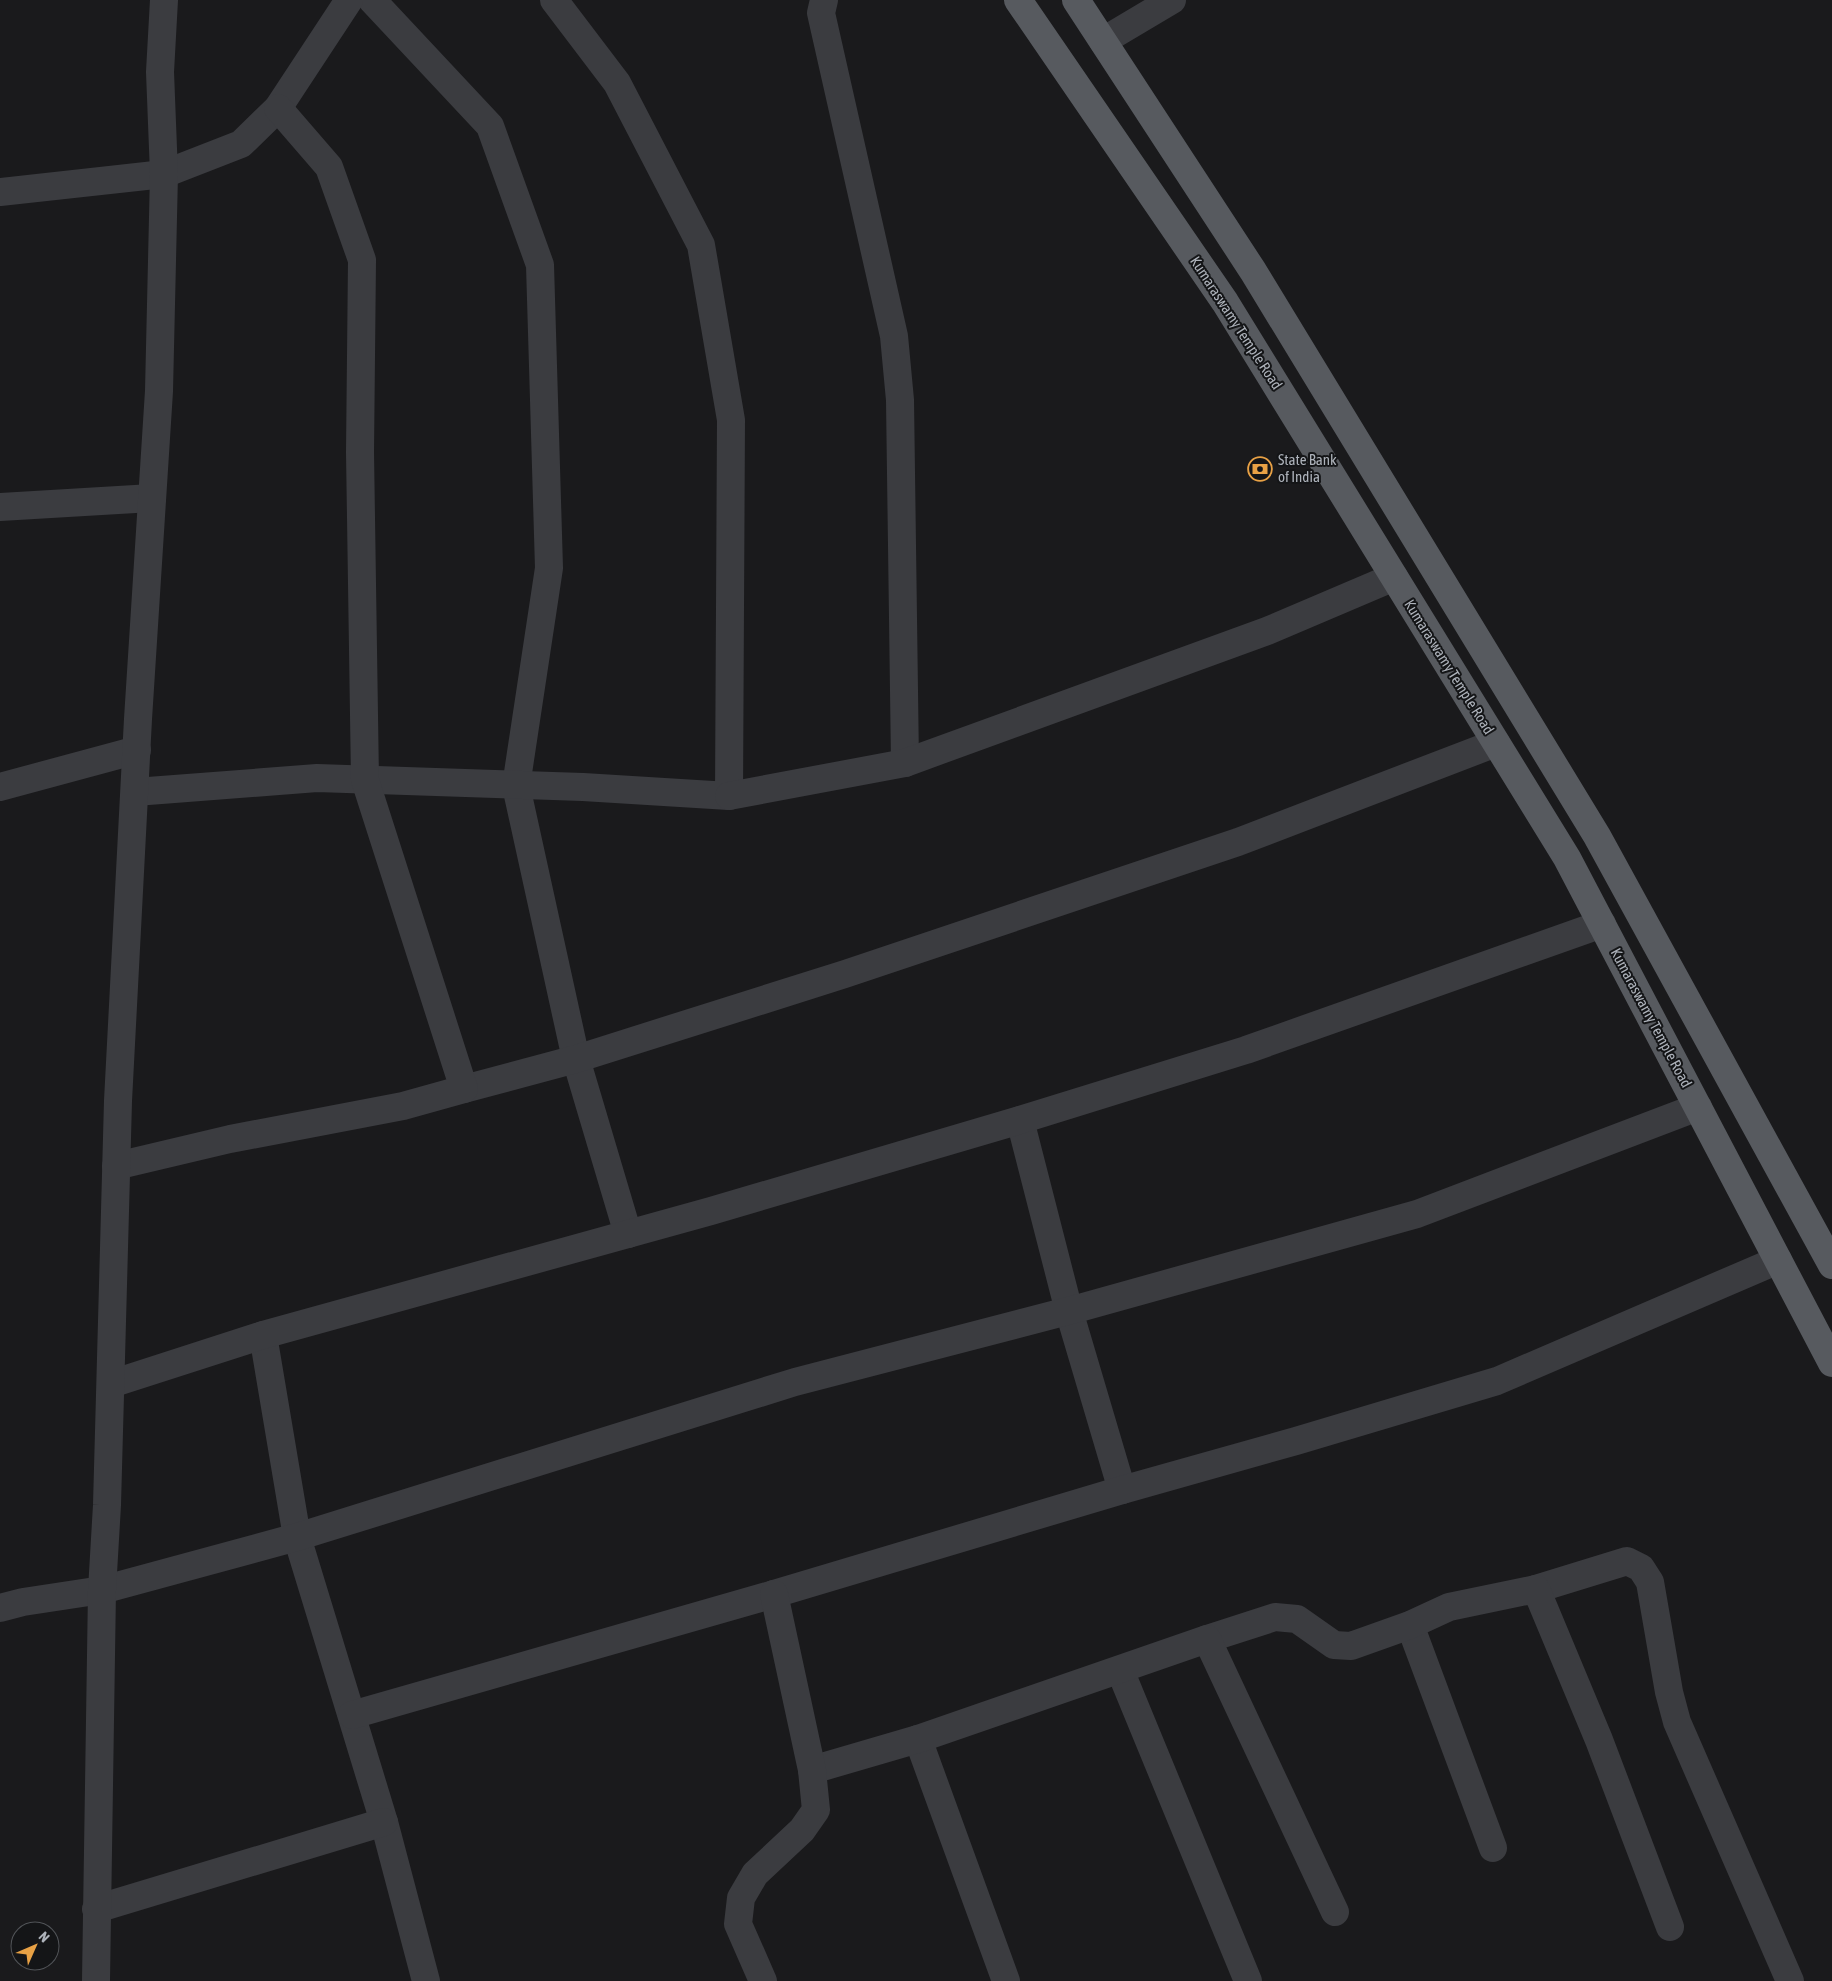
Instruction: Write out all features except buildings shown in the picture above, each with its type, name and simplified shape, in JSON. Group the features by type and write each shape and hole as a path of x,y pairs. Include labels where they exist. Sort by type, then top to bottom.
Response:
{"main road":[{"name":"Kumaraswamy Temple Road","path":"1018,0 1225,302 1567,858 1832,1363"},
{"path":"1076,0 1253,270 1597,836 1832,1266"}],"street":[{"path":"96,1981 102,1590 111,1384 116,1166 137,750 159,391 164,174 160,72 164,0"},
{"path":"0,192 164,174 241,144 278,108 349,0"},
{"path":"372,0 490,126 540,266 549,568 516,786 576,1059 628,1234"},
{"path":"554,0 616,83 701,245 731,420 729,796"},
{"path":"824,0 821,13 881,273 894,345 900,400 905,762"},
{"path":"1103,41 1172,0"},
{"path":"278,108 329,167 362,260 360,452 365,780 464,1089"},
{"path":"0,507 152,498"},
{"path":"135,792 317,778 582,787 729,796 905,762 1267,631 1394,577"},
{"path":"116,1166 230,1139 403,1106 576,1059 845,974 1238,842 1496,743"},
{"path":"0,787 137,750"},
{"path":"111,1384 263,1334 628,1234 1020,1120 1246,1050 1602,924"},
{"path":"0,1608 23,1602 102,1590 297,1537 795,1382 1069,1311 1417,1214 1698,1107"},
{"path":"1020,1120 1069,1311 1122,1490"},
{"path":"352,1715 774,1594 1497,1381 1778,1260"},
{"path":"263,1334 297,1537 384,1822 426,1981"},
{"path":"812,1770 918,1739 1275,1617 1297,1620 1334,1645 1351,1646 1410,1625 1449,1607 1536,1589 1628,1562 1642,1568 1650,1582 1669,1692 1677,1722 1790,1981"},
{"path":"1536,1589 1598,1740 1670,1927"},
{"path":"763,1981 738,1924 741,1898 755,1874 802,1830 816,1810 812,1770 774,1594"},
{"path":"1410,1625 1493,1848"},
{"path":"1207,1639 1335,1912"},
{"path":"1120,1670 1248,1981"},
{"path":"918,1739 1006,1981"},
{"path":"96,1909 384,1822"}],"place":[{"name":"State Bank of India","path":"1260,469"}]}
